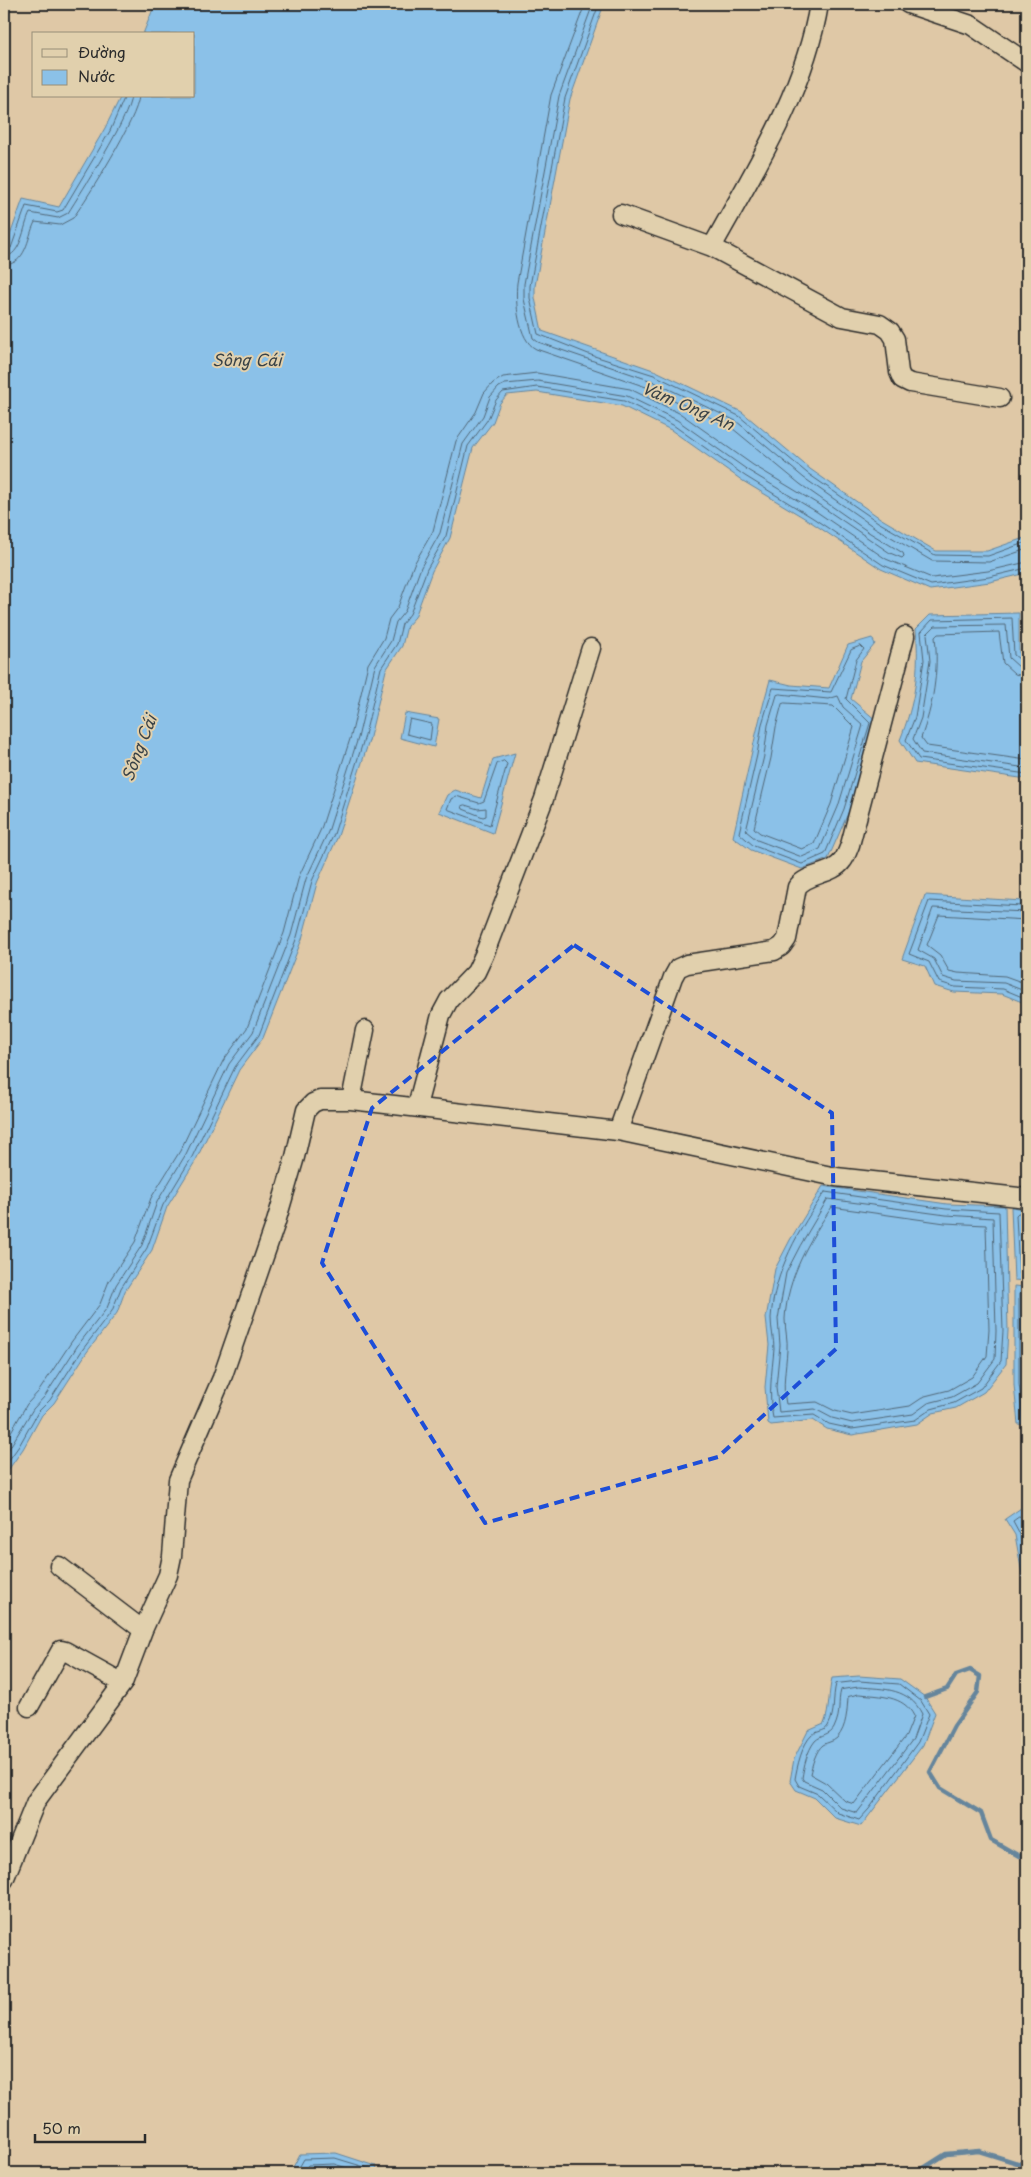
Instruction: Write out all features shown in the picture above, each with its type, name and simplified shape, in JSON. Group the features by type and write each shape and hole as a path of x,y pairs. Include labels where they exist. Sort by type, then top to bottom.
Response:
{"street":[{"path":"712,247 758,164 796,85 816,22 819,4"},
{"path":"908,4 971,25 1027,63"},
{"path":"621,214 712,247 842,317 880,324 890,331 895,339 899,372 902,379 910,383 1000,398"},
{"path":"618,1131 673,977 678,968 687,964 774,951 782,946 787,939 797,887 802,880 830,871 843,860 850,845 905,636"},
{"path":"417,1106 441,1015 448,1000 476,972 484,956 544,800 591,648"},
{"path":"351,1100 365,1030"},
{"path":"4,1880 36,1801 123,1683 143,1630 168,1576 172,1556 178,1480 222,1378 272,1236 295,1157 306,1110 313,1103 320,1100 351,1100 417,1106 618,1131 836,1177 966,1193 1027,1198"},
{"path":"59,1566 143,1630"},
{"path":"29,1707 61,1650 123,1683"}],"highlighted area":[{"path":"574,945 832,1113 836,1349 718,1457 485,1523 322,1263 372,1108"}],"water":[{"name":"Sông Cái","path":"155,4 604,4 570,99 535,286 535,298 542,331 656,371 742,412 810,469 880,518 936,551 987,551 1027,537 1027,573 990,582 930,590 881,569 811,522 743,481 671,430 622,406 537,392 507,395 500,403 493,422 473,448 450,538 432,571 415,617 407,626 402,646 386,670 369,741 338,836 317,883 302,939 263,1038 239,1070 196,1160 167,1207 152,1250 125,1291 117,1313 87,1352 54,1403 42,1415 23,1449 4,1476 4,252 23,199 59,207 105,128 120,98 195,98 195,32 144,32"},
{"path":"1019,613 1019,653 1027,659 1027,779 915,763 900,740 913,699 915,686 917,672 916,629 930,615"},
{"path":"872,638 875,644 861,661 851,699 876,720 849,811 828,859 802,869 751,850 733,837 770,680 791,685 829,688 848,645"},
{"path":"405,713 439,719 434,747 400,738"},
{"path":"515,753 493,833 439,812 447,795 455,790 481,798 493,759"},
{"path":"925,895 1023,901 1027,896 1027,1004 1002,994 954,992 934,986 925,966 902,959"},
{"path":"823,1186 947,1204 1005,1206 1008,1331 1006,1364 984,1392 956,1408 933,1413 917,1424 852,1435 827,1429 813,1420 771,1425 768,1423 765,1387 769,1345 766,1318 775,1269 790,1240"},
{"path":"1011,1207 1027,1209 1027,1281 1014,1280"},
{"path":"1014,1286 1027,1287 1027,1425 1018,1424 1014,1385"},
{"path":"1027,1504 1027,1579 1023,1579 1015,1535 1005,1519"},
{"path":"859,1676 900,1679 925,1697 935,1713 923,1745 861,1826 835,1818 815,1798 796,1790 790,1781 794,1759 808,1731 824,1724 832,1678"},
{"path":"336,2153 376,2166 378,2173 290,2173 300,2154"}],"waterway":[{"path":"925,1697 947,1689 956,1675 970,1670 980,1676 978,1692 954,1726 930,1772 940,1788 981,1813 991,1840 1019,1856 1027,1855"},
{"path":"916,2173 946,2154 979,2151 1027,2166"}],"water label":[{"name":"Vàm Ong An","path":"688,406"}]}
